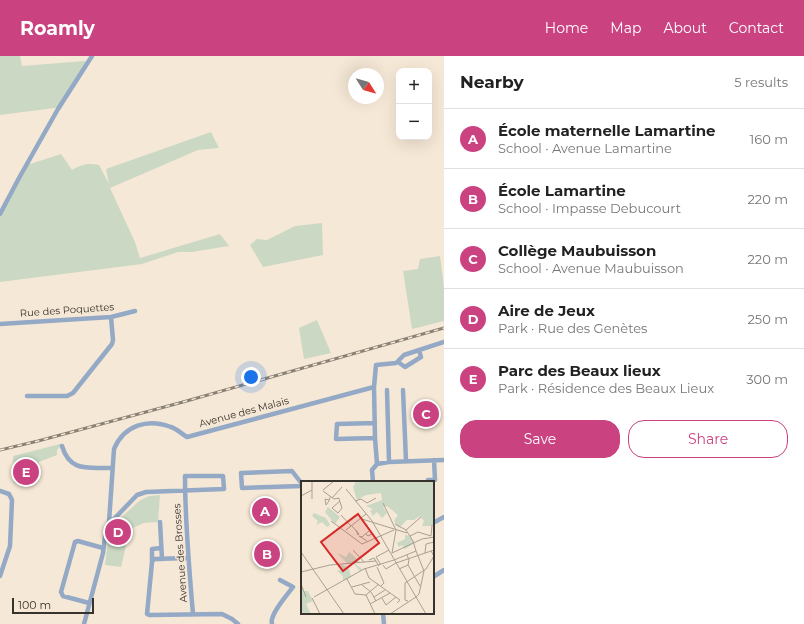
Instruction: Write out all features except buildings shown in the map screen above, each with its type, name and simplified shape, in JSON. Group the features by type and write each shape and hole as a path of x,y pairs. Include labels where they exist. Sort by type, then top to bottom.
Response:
{"street":[{"path":"0,214 58,109 92,56"},
{"name":"Rue des Poquettes","path":"0,324 111,317 135,311"},
{"path":"28,396 67,396 73,393 112,344 113,337 111,317"},
{"path":"377,464 374,387 376,365 396,363 404,355 444,342"},
{"path":"398,362 405,367 421,357 419,350"},
{"name":"Avenue des Malais","path":"112,468 114,449 118,439 131,428 154,422 172,427 187,437 374,387"},
{"path":"386,390 389,462"},
{"path":"403,390 406,461"},
{"path":"375,423 337,424 336,439 375,438"},
{"path":"62,446 68,460 76,466 112,468 109,522 106,528 103,548 84,624"},
{"path":"428,480 435,480 434,460"},
{"path":"373,481 372,470 377,464 389,462 444,460"},
{"path":"301,484 292,471 241,473 242,488 301,485"},
{"name":"Avenue des Brosses","path":"109,522 114,519 137,495 146,492 185,491 224,489 223,476 185,476 185,491 188,558 193,614"},
{"path":"0,491 9,494 12,500 10,546 0,576"},
{"path":"434,522 444,516"},
{"path":"160,522 162,559"},
{"path":"89,603 63,596 61,592 75,542 78,541 103,548"},
{"path":"161,548 152,549 147,614 222,614 238,624"},
{"path":"152,562 154,559 188,558"},
{"path":"434,576 444,570"},
{"path":"272,624 271,621 273,615 293,587 280,580"},
{"path":"383,614 384,624"}],"green space":[{"path":"0,56 20,56 22,66 84,61 89,64 60,110 55,108 0,115"},
{"path":"211,132 219,148 198,150 110,188 135,242 140,258 220,234 229,246 192,252 178,252 142,264 0,282 0,215 29,163 30,164 61,154 72,170 86,164 99,165 109,184 106,169"},
{"path":"322,223 323,255 263,267 250,245 257,239 267,240 295,226"},
{"path":"440,256 444,287 444,321 412,329 403,271 418,269 420,259"},
{"path":"317,320 331,353 304,359 299,328"},
{"path":"60,444 61,446 57,450 57,455 39,462 37,481 21,484 14,483 13,456"},
{"path":"160,495 158,522 144,523 130,529 121,567 105,565 109,529 139,501 149,496"}],"railway":[{"path":"0,450 183,402 444,328"}],"place":[{"name":"Collège Maubuisson","path":"426,414"},
{"name":"Parc des Beaux lieux","path":"26,472"},
{"name":"École maternelle Lamartine","path":"265,511"},
{"name":"Aire de Jeux","path":"118,532"},
{"name":"École Lamartine","path":"267,554"}]}
